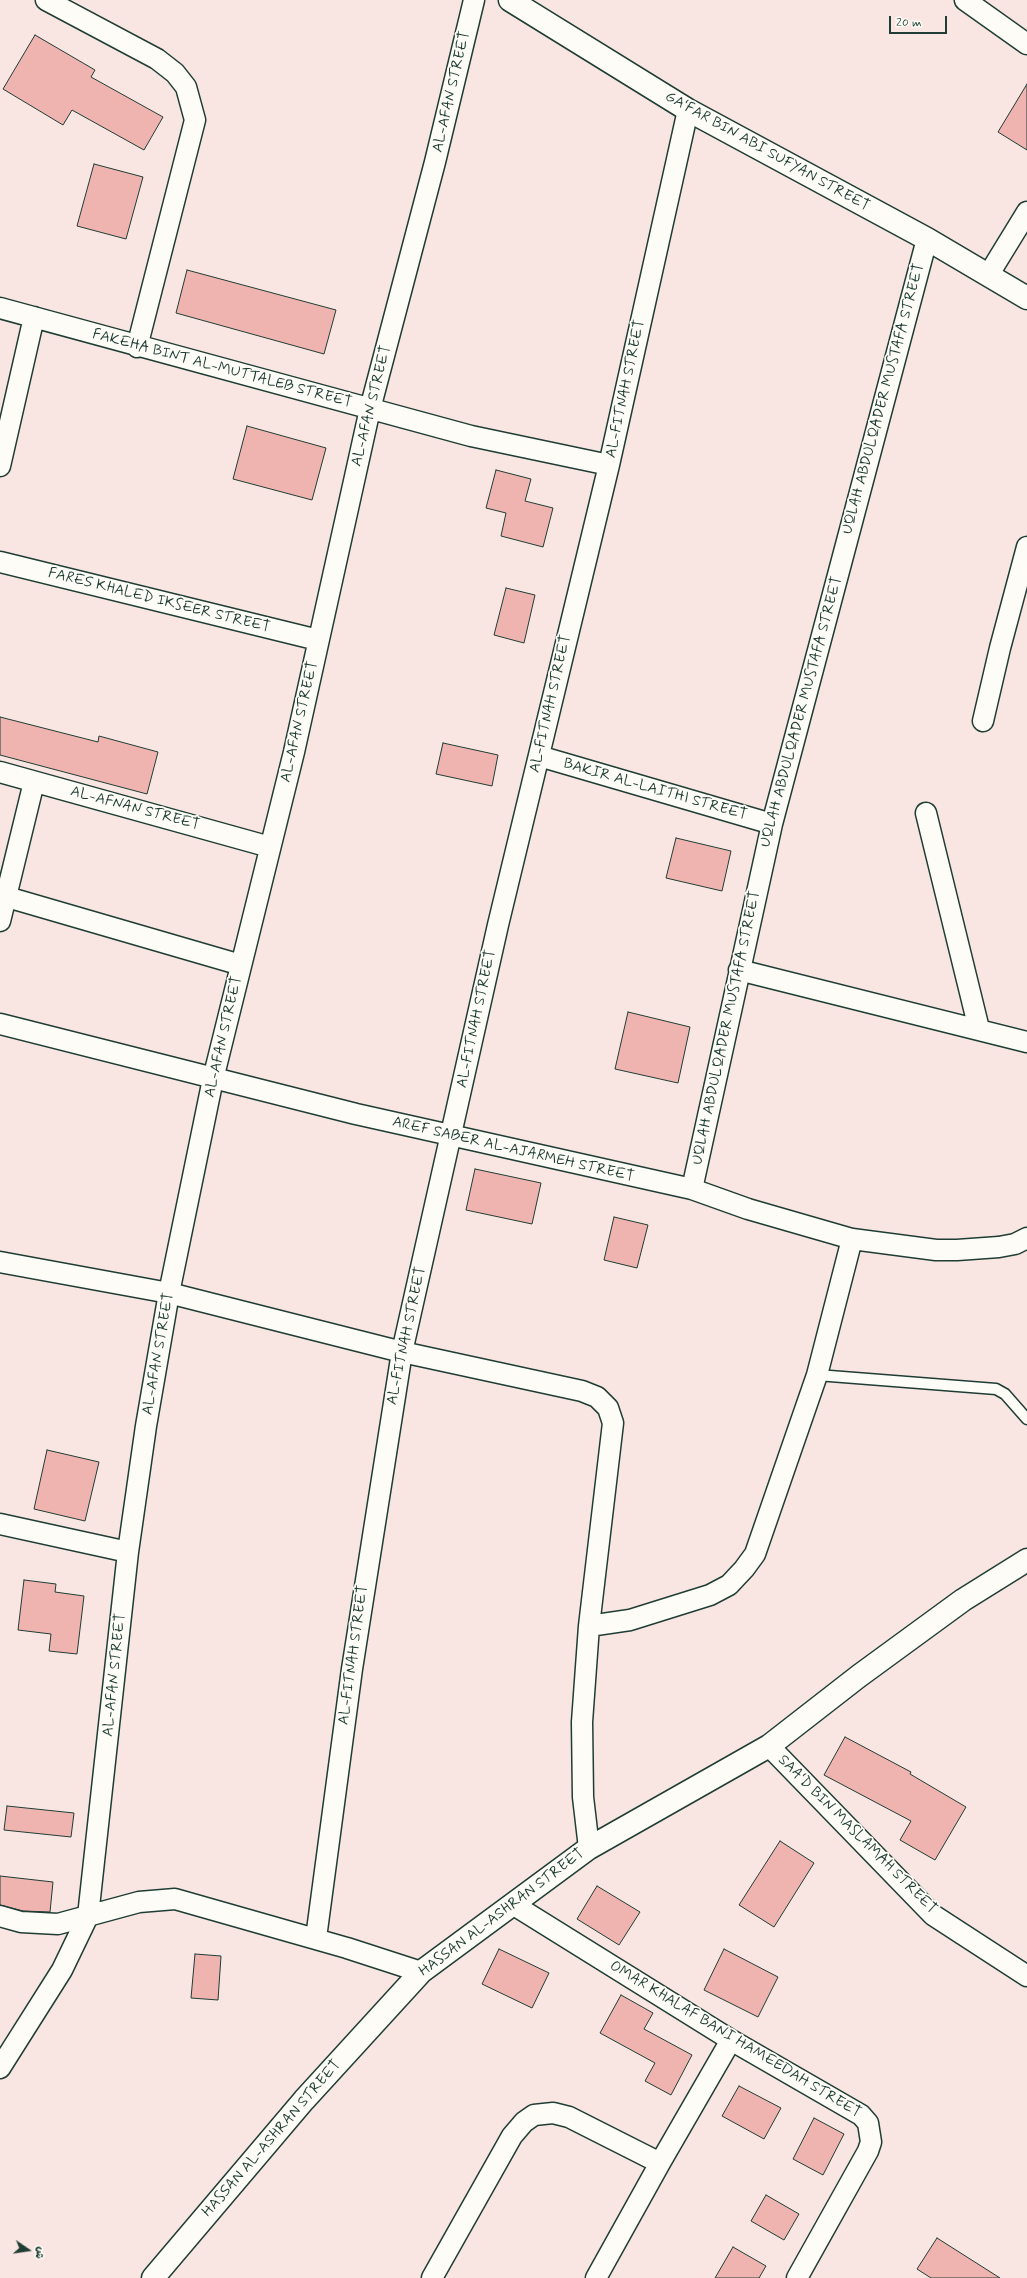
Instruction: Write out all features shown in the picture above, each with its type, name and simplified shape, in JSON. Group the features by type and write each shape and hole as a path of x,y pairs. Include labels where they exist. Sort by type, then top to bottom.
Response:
{"street":[{"path":"46,0 157,59 175,73 186,87 195,120 137,347"},
{"name":"AL-AFAN STREET","path":"0,2068 62,1970 88,1916 128,1552 146,1426 169,1293 214,1079 294,752 370,409 435,162 474,0"},
{"name":"GA‘FAR BIN ABI SUFYAN STREET","path":"510,0 688,110 927,239 990,274 1027,298"},
{"path":"965,0 1027,44"},
{"name":"AL-FITNAH STREET","path":"316,1938 352,1669 402,1352 498,925 609,465 688,110"},
{"path":"990,274 1027,212"},
{"name":"UQLAH ABDULQADER MUSTAFA STREET","path":"692,1189 772,824 927,239"},
{"name":"FAKEHA BINT AL-MUTTALEB STREET","path":"0,308 137,347 470,436 609,465"},
{"path":"0,466 34,317"},
{"path":"983,721 1000,648 1027,548"},
{"name":"FARES KHALED IKSEER STREET","path":"0,562 318,640"},
{"name":"BAKIR AL-LAITHI STREET","path":"539,756 772,824"},
{"name":"AL-AFNAN STREET","path":"0,772 270,847"},
{"path":"0,921 34,782"},
{"path":"926,813 979,1028"},
{"path":"7,897 241,966"},
{"path":"739,970 979,1028 1027,1042"},
{"name":"AREF SABER AL-AJARMEH STREET","path":"0,1024 214,1079 692,1189 748,1209 852,1240 936,1250 957,1250 999,1247 1015,1244 1027,1238"},
{"path":"589,1626 630,1620 710,1595 729,1584 744,1569 755,1554 764,1533 817,1375 852,1240"},
{"path":"0,1262 169,1293 402,1352 582,1391 597,1397 608,1408 613,1423 613,1440 589,1626 581,1759 589,1848"},
{"path":"0,1524 128,1552"},
{"name":"HASSAN AL-ASHRAN STREET","path":"158,2276 304,2100 421,1972 514,1905 589,1848 769,1746 859,1676 963,1600 1027,1560"},
{"name":"SAA‘D BIN MASLAMAH STREET","path":"769,1746 933,1915 1027,1976"},
{"path":"0,1916 41,1924 58,1924 139,1902 175,1899 316,1938 421,1972"},
{"name":"OMAR KHALAF BANI HAMEEDAH STREET","path":"514,1905 732,2040 860,2115 868,2123 871,2132 871,2142 868,2151 797,2278"},
{"path":"596,2278 660,2163 732,2040"},
{"path":"432,2278 512,2136 524,2122 534,2115 553,2113 569,2117 660,2163"}],"lane":[{"path":"817,1375 996,1390 1005,1394 1027,1419"}],"building":[{"path":"35,35 95,70 91,77 163,117 144,150 72,110 63,125 3,89"},
{"path":"1027,84 1027,150 998,132"},
{"path":"94,164 143,177 126,239 77,226"},
{"path":"187,270 336,310 324,354 176,313"},
{"path":"247,426 326,448 312,500 233,479"},
{"path":"496,470 531,479 525,501 553,508 543,547 501,536 506,513 486,508"},
{"path":"506,588 535,595 524,643 494,635"},
{"path":"0,717 98,742 99,736 158,752 147,794 0,755"},
{"path":"443,743 498,755 492,786 436,774"},
{"path":"676,838 731,851 722,891 666,878"},
{"path":"628,1012 690,1027 678,1083 615,1069"},
{"path":"475,1169 541,1183 532,1224 466,1210"},
{"path":"614,1217 648,1225 637,1268 604,1260"},
{"path":"47,1450 99,1462 85,1521 34,1509"},
{"path":"24,1580 56,1584 55,1592 84,1596 77,1654 49,1651 51,1634 18,1630"},
{"path":"845,1737 911,1772 910,1774 966,1807 935,1860 900,1840 911,1821 824,1775"},
{"path":"7,1806 74,1813 71,1837 4,1830"},
{"path":"780,1841 814,1863 774,1927 739,1905"},
{"path":"0,1876 53,1882 50,1912 23,1911 0,1905"},
{"path":"597,1886 640,1912 619,1945 577,1919"},
{"path":"499,1949 549,1973 532,2008 482,1984"},
{"path":"724,1949 778,1977 758,2017 704,1990"},
{"path":"195,1954 221,1956 218,2000 191,1998"},
{"path":"621,1995 653,2013 644,2029 692,2055 671,2095 645,2081 655,2063 600,2033"},
{"path":"739,2086 781,2108 764,2139 722,2116"},
{"path":"814,2118 844,2134 823,2175 793,2159"},
{"path":"766,2195 799,2214 784,2240 751,2221"},
{"path":"937,2238 1000,2278 931,2278 917,2269"},
{"path":"733,2247 766,2266 759,2278 715,2278"}]}
